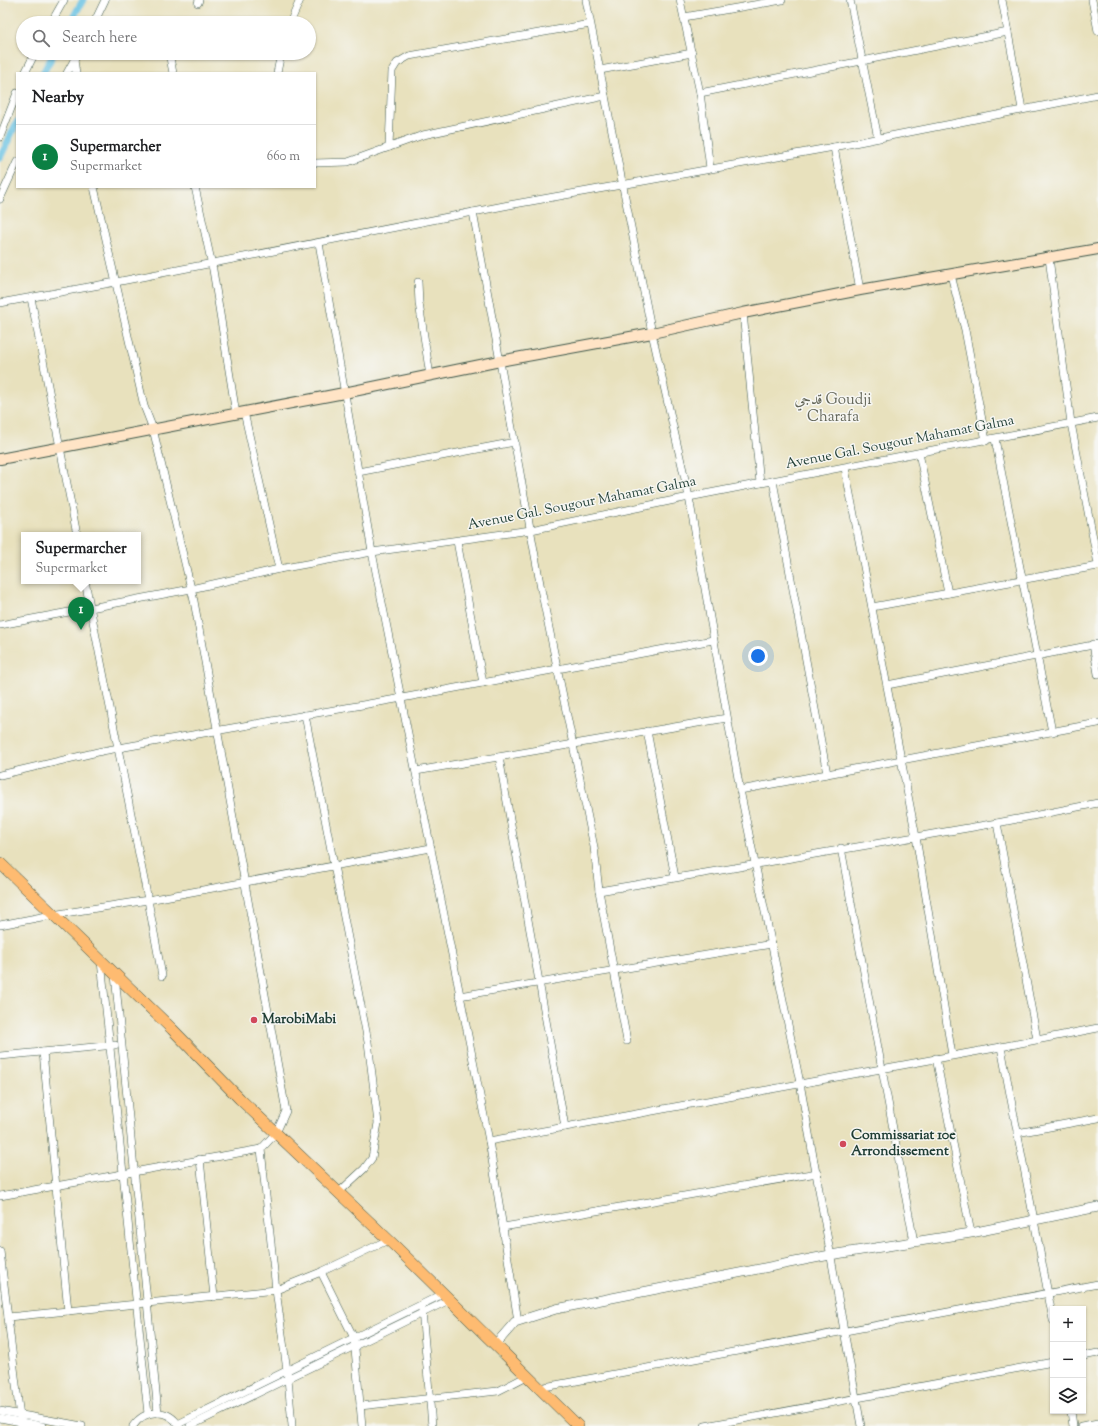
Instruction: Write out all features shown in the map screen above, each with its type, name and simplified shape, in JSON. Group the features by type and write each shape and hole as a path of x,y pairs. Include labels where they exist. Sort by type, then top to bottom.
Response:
{"highway":[{"path":"0,864 172,1029 240,1099 388,1240 578,1426"}],"main road":[{"path":"0,459 344,393 500,361 652,333 860,290 1098,249"}],"street":[{"path":"56,16 64,0"},
{"path":"97,16 105,0"},
{"path":"293,16 300,0"},
{"path":"586,0 652,333 689,497 740,790 756,863 817,1172 830,1255 861,1426"},
{"path":"680,0 700,93 710,168"},
{"path":"684,17 782,0"},
{"path":"850,0 878,138"},
{"path":"1002,0 1022,109"},
{"path":"1092,0 1098,31"},
{"path":"389,147 392,71 397,63 409,56 590,24"},
{"path":"700,93 863,62 1008,32"},
{"path":"600,70 692,53"},
{"path":"25,72 31,60"},
{"path":"68,72 74,60"},
{"path":"74,60 76,72"},
{"path":"170,60 173,72"},
{"path":"277,72 280,60"},
{"path":"0,137 16,96"},
{"path":"316,163 348,162 423,135 605,96"},
{"path":"0,303 211,264 473,212 710,168 834,147 1022,109 1098,96"},
{"path":"834,147 860,290"},
{"path":"0,199 16,164"},
{"path":"0,1196 200,1158 261,1149 276,1133 286,1111 286,1103 246,882 191,589 153,430 144,406 94,188"},
{"path":"195,188 240,413 278,570"},
{"path":"473,212 531,530 572,743 594,847 599,891 627,1041"},
{"path":"319,243 372,552 489,1141 518,1321"},
{"path":"872,607 1098,565 1071,423 1049,258"},
{"path":"951,275 965,330 986,440"},
{"path":"418,282 419,303 430,376"},
{"path":"31,298 76,532"},
{"path":"743,313 752,391 760,484"},
{"name":"Avenue Gal. Sougour Mahamat Galma","path":"0,625 191,589 372,552 531,530 689,497 1098,418"},
{"path":"995,439 1052,732"},
{"path":"358,472 515,442"},
{"path":"919,453 948,593"},
{"path":"845,468 887,685 900,761 916,837 952,1055"},
{"path":"773,481 827,774"},
{"path":"457,541 483,683"},
{"path":"86,584 162,976"},
{"path":"0,775 117,748 402,698 713,640"},
{"path":"887,685 1096,644 1098,674"},
{"path":"305,715 368,1042 378,1124 372,1158 364,1169 338,1193"},
{"path":"416,771 572,743 727,718"},
{"path":"740,790 1098,723"},
{"path":"647,731 675,878"},
{"path":"499,757 538,983 565,1127"},
{"path":"599,891 840,848 997,823 1098,802"},
{"path":"997,823 1037,1039"},
{"path":"0,925 148,900 431,848"},
{"path":"840,848 914,1242"},
{"path":"459,996 772,944"},
{"path":"101,961 148,1414"},
{"path":"115,975 158,1412"},
{"path":"489,1141 1098,1028"},
{"path":"0,1056 122,1044"},
{"path":"1001,1047 1050,1306"},
{"path":"43,1052 68,1311"},
{"path":"936,1058 971,1233"},
{"path":"1017,1133 1098,1118"},
{"path":"261,1149 276,1290 288,1378 292,1426"},
{"path":"200,1158 214,1297"},
{"path":"503,1227 817,1172"},
{"path":"495,1345 518,1321 556,1309 830,1255 971,1233 1098,1207"},
{"path":"8,1317 276,1290 321,1272 388,1240"},
{"path":"0,1251 3,1293 8,1317 20,1421"},
{"path":"321,1272 354,1342 362,1426"},
{"path":"539,1388 1098,1284"},
{"path":"190,1426 288,1378 354,1342 446,1297"},
{"path":"422,1309 432,1426"},
{"path":"133,1426 142,1417 158,1412 170,1416 179,1425 287,1370 354,1342"},
{"path":"1086,1355 1098,1353"},
{"path":"705,1426 1050,1363"},
{"path":"360,1406 498,1390 527,1376"},
{"path":"0,1411 20,1421 42,1426"},
{"path":"1071,1414 1073,1426"},
{"path":"0,1418 82,1426"},
{"path":"1081,1426 1098,1423"}],"waterway":[{"path":"74,16 83,0"},
{"path":"44,72 50,60"},
{"path":"0,158 16,124"}],"place":[{"name":"Supermarcher","path":"81,630"},
{"name":"MarobiMabi","path":"254,1020"},
{"name":"Commissariat 10e Arrondissement","path":"843,1144"}],"district":[{"name":"قدجي Goudji Charafa","path":"833,408"}]}
